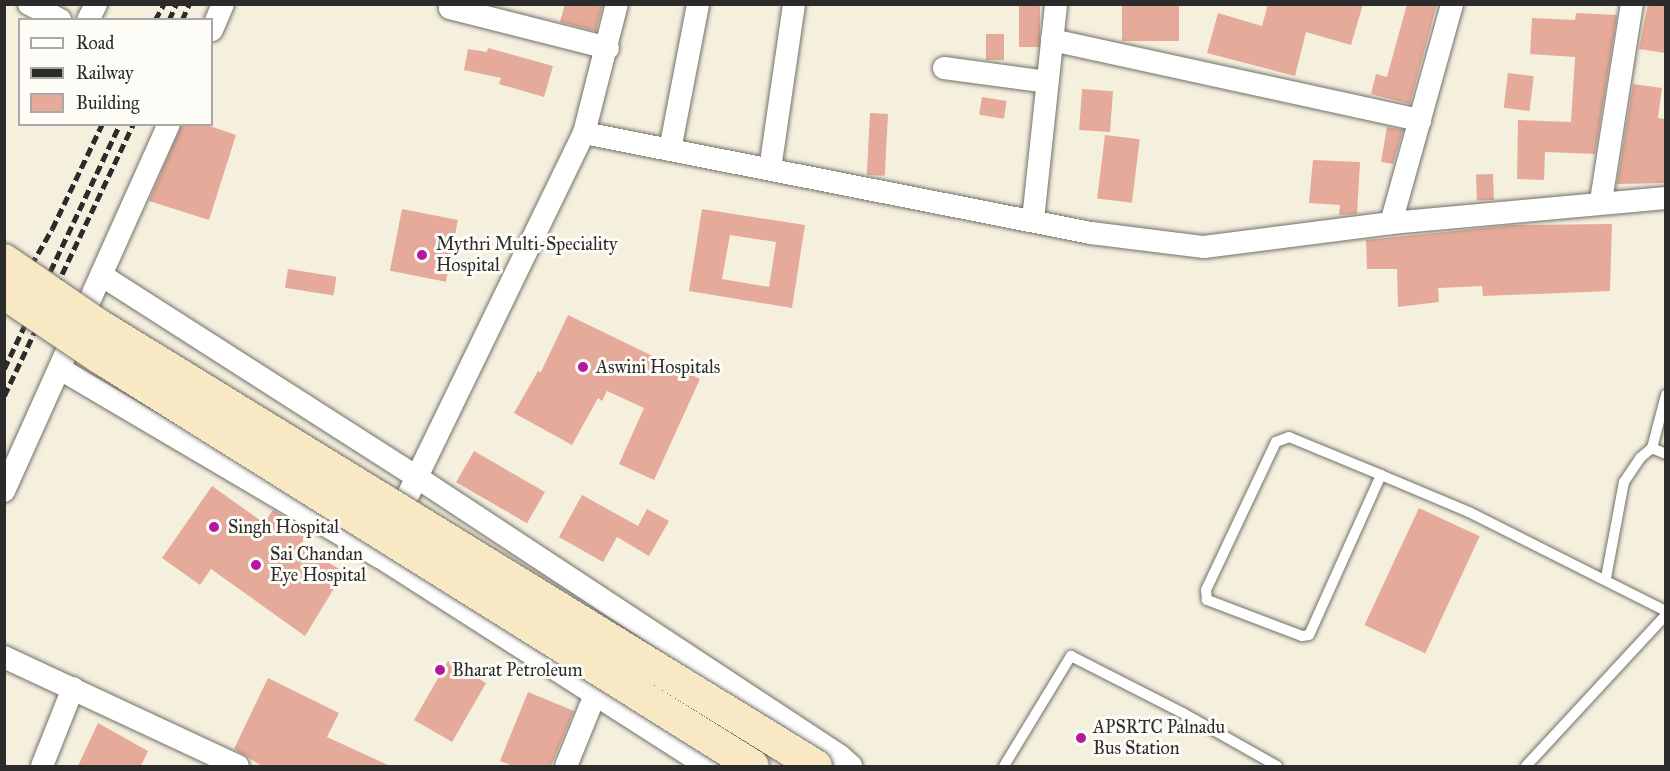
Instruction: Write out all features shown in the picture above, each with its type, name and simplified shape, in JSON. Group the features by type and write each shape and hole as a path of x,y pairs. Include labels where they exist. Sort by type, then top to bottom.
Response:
{"main road":[{"path":"4,260 107,330 816,766"},
{"path":"4,293 99,357 753,766"}],"street":[{"path":"29,4 56,18"},
{"path":"89,18 96,4"},
{"path":"213,28 223,4"},
{"path":"451,4 450,8 608,48"},
{"path":"380,557 415,476 584,133 608,48 617,4"},
{"path":"670,150 698,4"},
{"path":"770,169 794,4"},
{"path":"1033,220 1056,4"},
{"path":"1391,223 1452,4"},
{"path":"1601,201 1632,4"},
{"path":"1052,40 1419,120"},
{"path":"944,68 1047,82"},
{"path":"4,491 62,370 101,274 168,126"},
{"path":"584,133 1091,233 1204,247 1391,223 1601,201 1665,198"},
{"path":"101,274 415,476 840,756 851,766"},
{"path":"62,370 380,557 707,766"},
{"path":"4,657 238,766"},
{"path":"42,766 74,688"},
{"path":"566,766 595,695"}],"lane":[{"path":"1606,578 1624,482 1640,458 1652,448 1665,395"},
{"path":"1381,475 1309,635 1302,636 1207,600 1206,590 1278,440 1288,437 1381,475 1606,578 1665,613 1526,766"},
{"path":"1652,448 1665,454"},
{"path":"1006,766 1071,656 1183,713 1277,766"}],"building":[{"path":"565,4 603,4 596,31 560,22"},
{"path":"1019,4 1040,4 1040,47 1019,47"},
{"path":"1122,4 1179,4 1179,41 1122,41"},
{"path":"1268,4 1363,4 1351,45 1306,32 1295,76 1207,53 1218,13 1262,26"},
{"path":"1407,4 1437,4 1410,104 1371,94 1376,74 1387,77"},
{"path":"1648,4 1665,4 1665,53 1639,49"},
{"path":"1576,13 1617,15 1595,154 1545,152 1544,180 1517,179 1518,120 1571,122 1575,57 1530,54 1532,18 1575,20"},
{"path":"986,34 1004,34 1004,60 986,60"},
{"path":"488,48 553,66 544,97 499,84 501,78 464,70 468,49 487,52"},
{"path":"1508,73 1534,76 1530,111 1504,108"},
{"path":"1633,84 1662,88 1658,118 1665,119 1665,183 1617,184"},
{"path":"1082,89 1113,91 1110,132 1079,130"},
{"path":"982,97 1007,101 1004,119 979,115"},
{"path":"870,113 888,114 885,176 867,175"},
{"path":"181,126 210,126 236,135 209,220 149,201"},
{"path":"1387,127 1403,130 1393,164 1381,162"},
{"path":"1105,135 1140,139 1132,203 1097,199"},
{"path":"1313,160 1360,162 1357,214 1339,215 1340,205 1309,203"},
{"path":"1493,174 1494,200 1477,201 1476,175"},
{"path":"402,209 458,220 446,282 390,271"},
{"path":"702,209 805,225 792,308 689,291","holes":["730,235 776,242 769,287 722,279"]},
{"path":"1612,224 1610,291 1483,296 1482,286 1438,288 1439,302 1398,307 1397,269 1367,269 1366,240 1514,225"},
{"path":"288,269 336,277 333,295 285,288"},
{"path":"568,315 700,379 654,480 619,464 644,408 607,391 602,401 598,398 572,445 514,413 538,371 541,372"},
{"path":"474,451 545,492 527,523 456,482"},
{"path":"212,486 264,523 273,510 289,519 309,533 300,545 344,572 305,636 211,569 200,585 162,558"},
{"path":"582,495 638,526 647,509 669,521 649,556 617,537 603,562 559,537"},
{"path":"1419,508 1480,536 1425,653 1364,625"},
{"path":"448,661 486,683 452,742 414,720"},
{"path":"268,678 339,713 327,737 390,766 262,766 234,749"},
{"path":"528,692 574,711 551,766 513,766 500,761"},
{"path":"98,723 148,751 141,766 78,766"}],"railway":[{"path":"156,18 164,4"},
{"path":"170,18 176,4"},
{"path":"183,18 189,4"},
{"path":"4,312 52,229 101,126"},
{"path":"4,369 119,126"},
{"path":"4,396 132,126"}],"place":[{"name":"Mythri Multi-Speciality Hospital","path":"422,255"},
{"name":"Aswini Hospitals","path":"583,367"},
{"name":"Singh Hospital","path":"214,527"},
{"name":"Sai Chandan Eye Hospital","path":"256,565"},
{"name":"Bharat Petroleum","path":"440,670"},
{"name":"APSRTC Palnadu Bus Station","path":"1081,738"}]}
